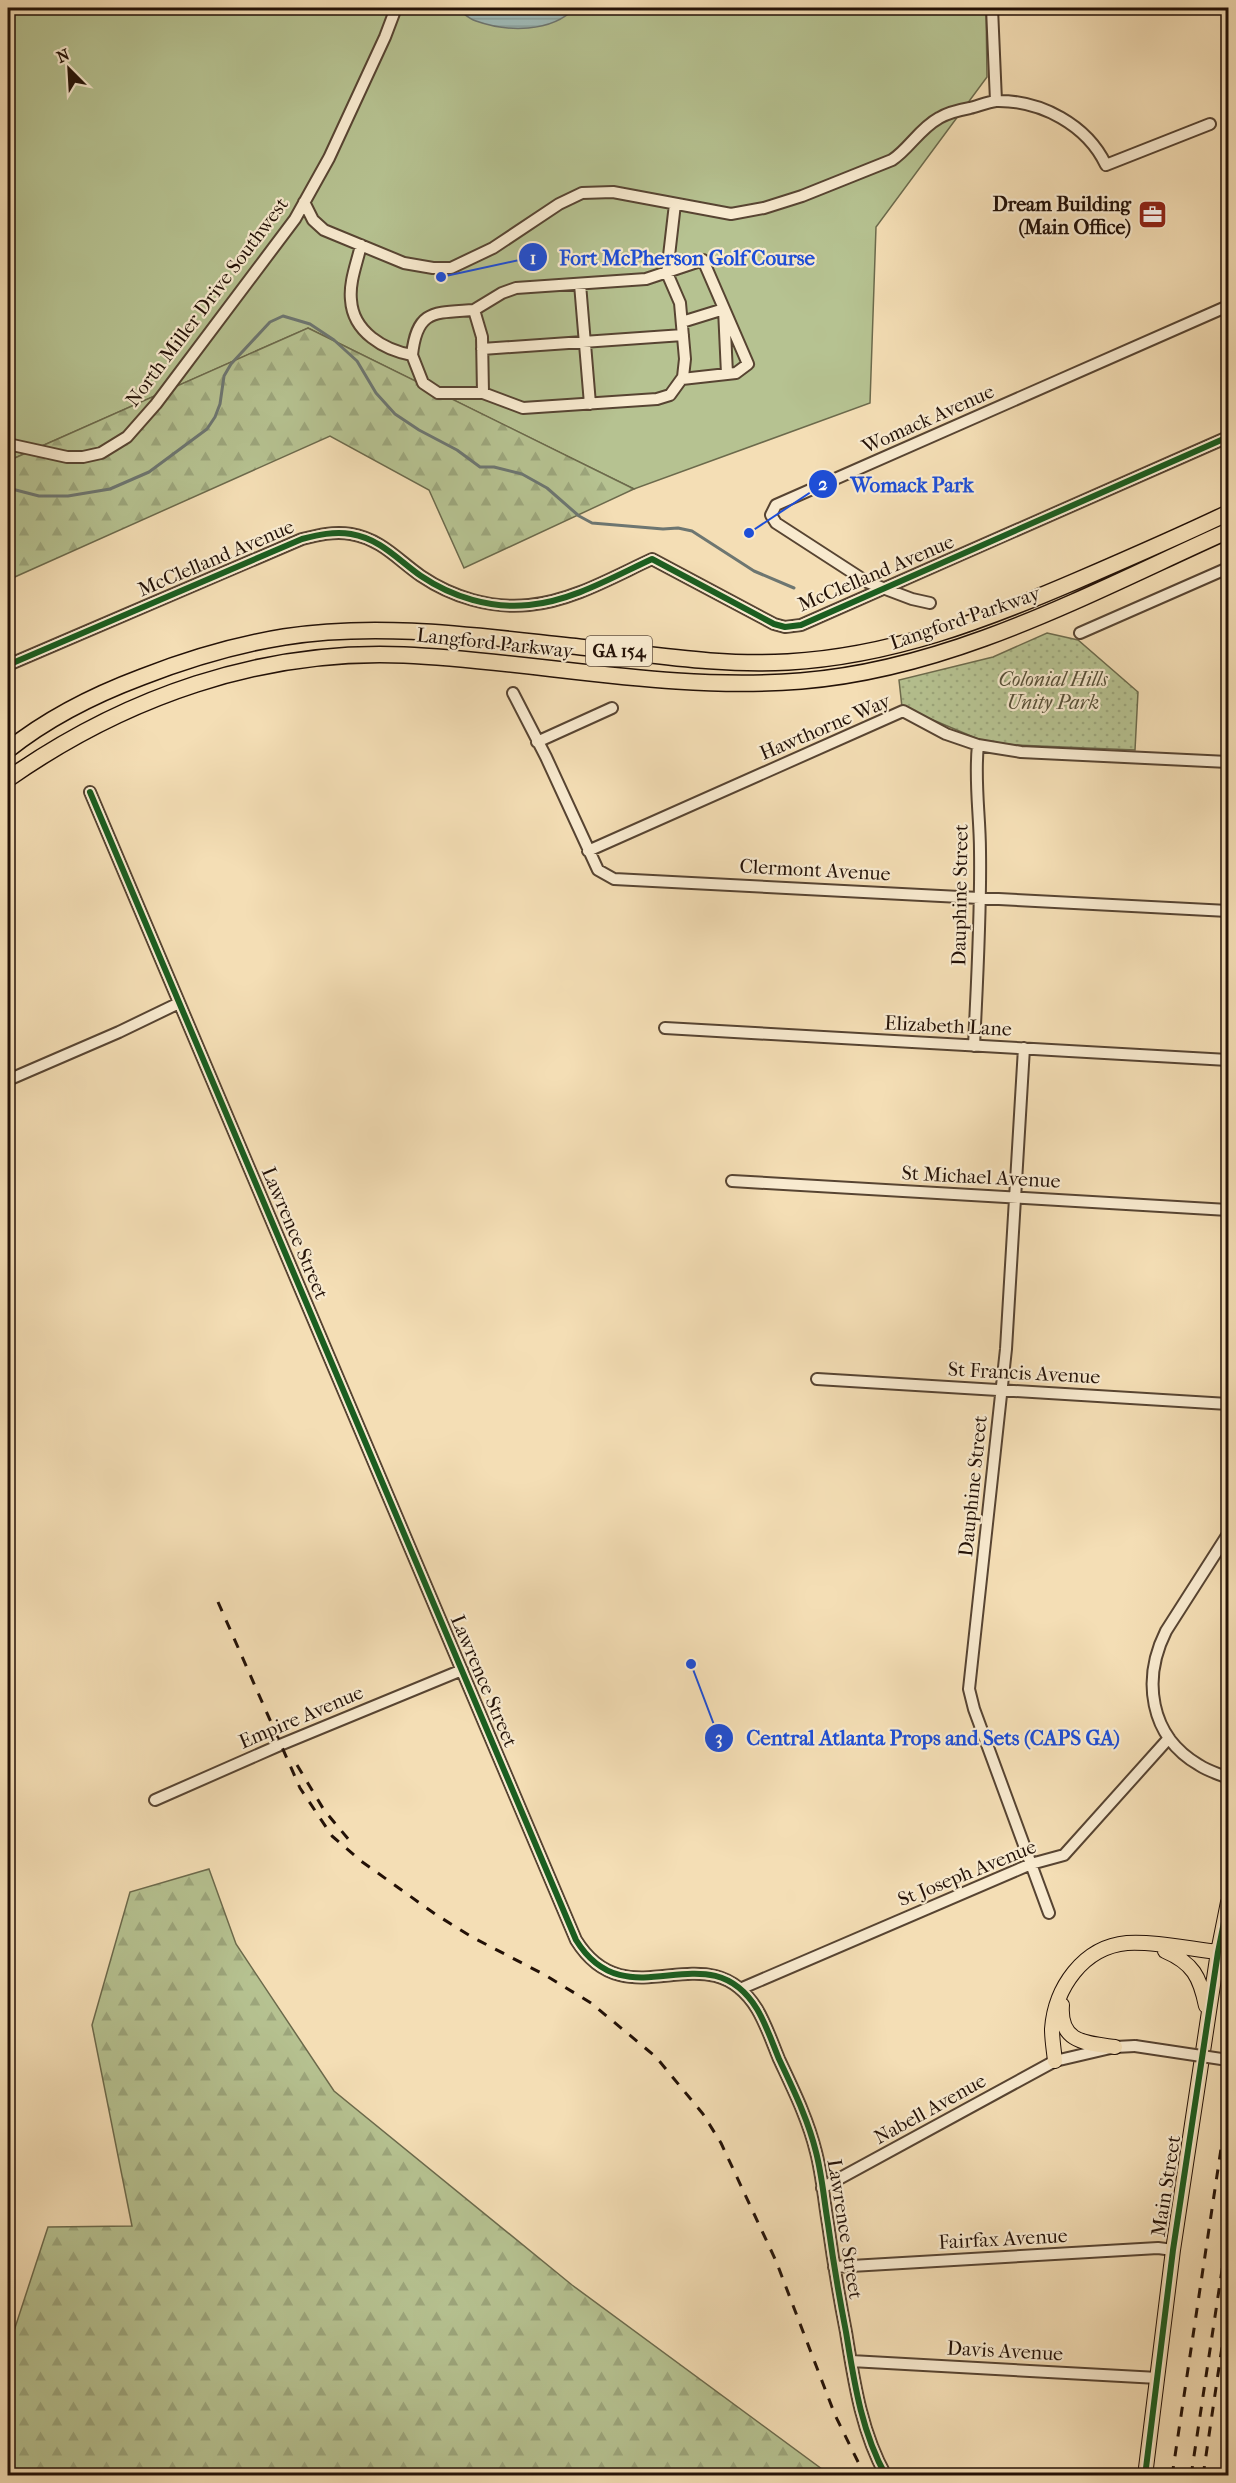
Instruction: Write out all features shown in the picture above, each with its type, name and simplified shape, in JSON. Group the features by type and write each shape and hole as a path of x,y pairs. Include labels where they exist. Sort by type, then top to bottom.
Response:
{"highway":[{"name":"Langford Parkway","path":"8,750 59,715 114,688 171,665 227,648 286,636 354,632 453,634 697,661 750,663 788,662 856,655 933,637 982,620 1228,513"},
{"name":"Langford Parkway","path":"8,779 89,729 178,688 254,668 322,657 403,655 615,677 723,684 803,681 880,669 942,653 999,632 1228,531"}],"main road":[{"name":"Main Street","path":"1145,2475 1173,2250 1218,1952 1228,1902"},
{"path":"1056,2061 1052,2029 1062,1990 1076,1970 1098,1952 1127,1943 1218,1952"},
{"path":"1152,1945 1181,1958 1190,1966 1201,1985 1209,2016"},
{"path":"1062,1990 1061,2013 1068,2033 1078,2040 1115,2047"}],"street":[{"name":"North Miller Drive Southwest","path":"8,444 46,454 83,457 101,453 127,436 156,404 270,256 304,202 329,158 396,8"},
{"path":"992,8 996,101"},
{"path":"304,202 313,220 324,230 404,263 433,268 451,268 493,248 559,204 582,193 614,192 731,214 764,208 802,196 892,160 903,153 909,142 938,118 955,111 996,101 1038,109 1069,121 1101,155 1106,165 1210,124"},
{"path":"675,204 667,273 680,303 685,359 682,379 676,390 666,398 523,408 483,393 448,394 430,389 423,383 412,355 414,338 425,318 433,313 474,310 502,293 516,288 646,279 667,273 703,260 748,364 736,373 682,379"},
{"path":"361,245 352,283 351,301 357,320 366,333 386,348 412,355"},
{"path":"580,284 590,404"},
{"name":"Womack Avenue","path":"883,589 867,582 776,523 771,515 772,509 776,505 1228,306"},
{"path":"682,322 724,309"},
{"path":"724,309 727,374"},
{"path":"474,310 482,337 483,393"},
{"path":"482,349 683,335"},
{"name":"McClelland Avenue","path":"8,665 302,539 329,533 351,534 372,540 441,588 469,600 498,606 528,606 558,600 652,559 774,624 785,627 801,625 1228,437"},
{"path":"1080,633 1228,568"},
{"path":"883,589 930,603"},
{"name":"Clermont Avenue","path":"513,693 588,851 598,870 604,876 614,879 1228,911"},
{"path":"537,742 612,708"},
{"name":"Hawthorne Way","path":"588,851 903,711 946,734 978,745 1021,752 1228,762"},
{"name":"Dauphine Street","path":"974,1046 981,849 976,766 978,745"},
{"name":"Lawrence Street","path":"90,792 576,1940 586,1955 603,1970 622,1977 702,1973 722,1978 740,1989 759,2012 804,2116 816,2151 834,2267 862,2418 877,2460 886,2475"},
{"path":"8,1080 119,1032 179,1003"},
{"name":"Elizabeth Lane","path":"665,1028 1228,1060"},
{"name":"Dauphine Street","path":"1024,1048 1002,1389 969,1689 1049,1913"},
{"name":"St Michael Avenue","path":"732,1181 1228,1210"},
{"name":"St Francis Avenue","path":"817,1380 1228,1404"},
{"path":"1228,1534 1166,1631 1158,1648 1152,1671 1152,1694 1158,1717 1169,1738 1183,1754 1199,1766 1228,1778"},
{"name":"Empire Avenue","path":"155,1800 296,1738 462,1670"},
{"name":"St Joseph Avenue","path":"740,1989 1031,1864 1065,1855 1169,1738"},
{"name":"Nabell Avenue","path":"822,2188 1056,2061 1115,2047 1135,2046 1228,2060"},
{"name":"Fairfax Avenue","path":"834,2267 1158,2248 1173,2250"},
{"name":"Davis Avenue","path":"851,2361 1158,2378"}],"green space":[{"path":"8,8 986,8 987,77 876,227 870,403 634,489 308,328 8,461"},
{"path":"308,328 634,489 464,568 429,490 330,436 8,580 8,461"},
{"name":"Colonial Hills Unity Park","path":"1047,633 1078,640 1138,692 1135,750 1015,745 983,741 902,707 899,680 993,657"},
{"path":"209,1869 236,1944 334,2091 572,2285 830,2475 8,2475 8,2349 48,2227 132,2226 92,2025 130,1892"}],"water":[{"path":"456,8 575,8 554,22 528,28 515,28 488,25 476,21"},
{"path":"1056,8 1210,8 1203,12 1196,12 1072,11"}],"waterway":[{"path":"8,488 39,496 68,496 110,489 149,472 207,429 220,404 224,376 231,364 270,322 283,316 310,324 334,340 357,361 376,393 395,414 457,450 480,467 494,467 522,474 547,488 579,516 592,523 663,529 678,528 692,531 754,571 794,588"}],"railway":[{"path":"218,1602 300,1788 332,1836 361,1861 435,1914 591,2003 656,2057 703,2114 721,2143 776,2261 835,2415 865,2476"},
{"path":"297,1765 324,1810 354,1846"},
{"path":"1172,2476 1228,2102"},
{"path":"1191,2476 1228,2230"},
{"path":"1203,2476 1228,2306"}],"cycle path":[{"path":"8,665 302,539 332,533 351,534 371,540 433,583 472,600 486,603 515,606 561,599 652,559 774,624 785,627 801,625 1228,437"},
{"path":"90,792 576,1940 597,1964 619,1975 715,1976 737,1986 757,2009 763,2021 813,2140 864,2424 886,2476"},
{"path":"1145,2476 1173,2250 1218,1952 1228,1902"}],"place":[{"name":"Dream Building (Main Office)","path":"1152,215"},
{"name":"Fort McPherson Golf Course","path":"441,277"},
{"name":"Womack Park","path":"749,533"},
{"name":"Central Atlanta Props and Sets (CAPS GA)","path":"691,1664"}]}
